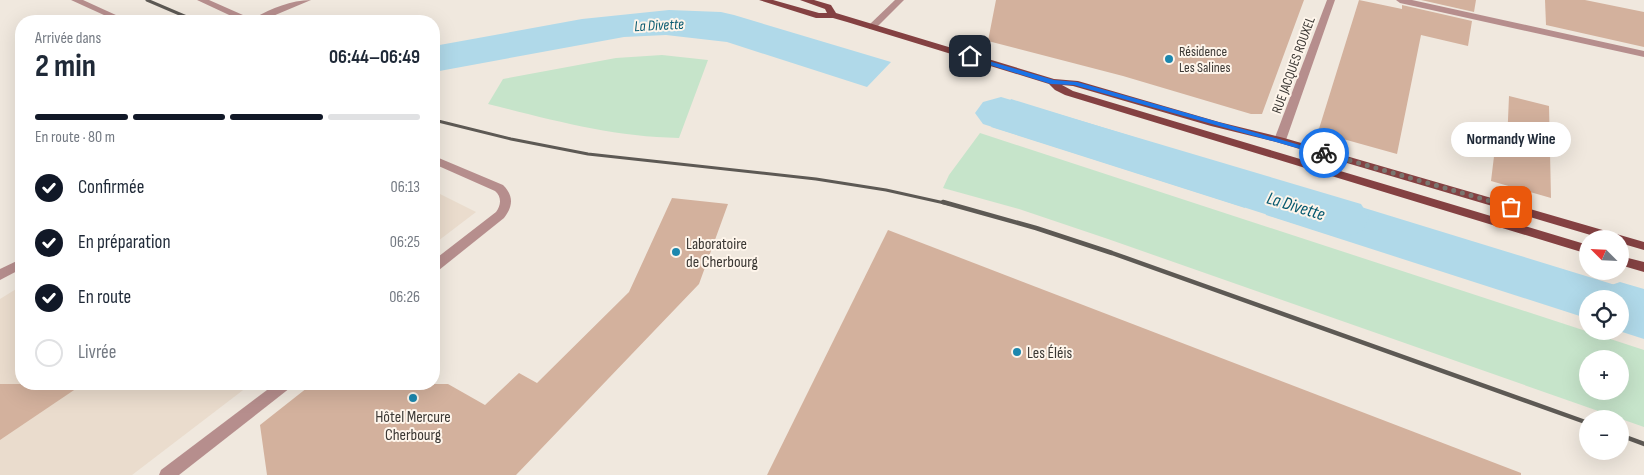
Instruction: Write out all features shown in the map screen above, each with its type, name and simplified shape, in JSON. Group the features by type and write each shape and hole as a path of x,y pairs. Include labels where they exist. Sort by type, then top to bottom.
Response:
{"main road":[{"path":"763,0 819,16 833,15 1054,82 1074,83 1215,124 1280,140 1644,246"},
{"path":"804,0 828,7 833,15"},
{"path":"1054,82 1059,88 1069,93 1214,136 1277,158 1579,247"},
{"path":"1629,263 1644,267"}],"street":[{"path":"75,0 110,15"},
{"path":"201,0 235,15"},
{"path":"266,15 307,0"},
{"path":"872,27 900,0"},
{"name":"RUE JACQUES ROUXEL","path":"1280,140 1331,0"},
{"path":"1400,0 1644,54"},
{"path":"440,163 499,188 506,200 504,211 440,262"},
{"path":"0,275 15,266"},
{"path":"167,475 277,390"}],"shaded area":[{"path":"440,194 476,212 440,239"},
{"path":"15,290 15,390 243,390 132,475 0,475 0,299"}],"green space":[{"path":"662,55 708,60 679,138 630,135 606,131 559,122 488,104 503,79 616,58"},
{"path":"980,133 1579,329 1579,340 1613,340 1644,350 1644,427 1629,422 1629,410 1596,410 1108,239 1019,209 943,188 949,175"}],"water":[{"path":"669,10 721,12 891,62 867,87 727,42 666,35 624,37 440,71 440,45 582,19"},
{"path":"1011,99 1234,168 1245,208 991,127"},
{"path":"1254,174 1579,274 1579,280 1599,280 1625,288 1622,290 1579,290 1579,316 1266,215"},
{"path":"1644,306 1644,337 1629,332 1629,318"}],"building":[{"name":"Résidence Les Salines","path":"996,0 1304,0 1262,114 1251,114 1123,76 988,41"},
{"path":"1359,0 1402,9 1402,5 1472,21 1468,46 1421,35 1397,154 1318,132"},
{"path":"1421,0 1476,0 1474,12"},
{"path":"1545,0 1585,0 1644,12 1644,47 1546,25"},
{"path":"1509,96 1549,106 1551,198 1491,181 1496,140 1507,143"},
{"name":"Hôtel Mercure Cherbourg","path":"672,198 728,204 699,284 516,475 267,475 260,425 304,390 440,390 440,384 448,384 485,405 519,373 537,383 629,292"},
{"name":"Les Éléis","path":"888,230 1521,473 1521,475 767,475"},
{"path":"0,384 15,384 15,390 74,390 0,440"}],"waterway":[{"name":"La Divette","path":"1001,113 1340,218"},
{"name":"La Divette","path":"1629,310 1644,314"}],"railway":[{"path":"147,0 182,15"},
{"path":"440,121 511,139 588,154 816,179 886,190 949,204"},
{"path":"943,202 1036,228 1112,253 1579,420"},
{"path":"1629,438 1644,444"}],"way so far":[{"path":"1324,153 1511,207"}],"place":[{"name":"Résidence Les Salines","path":"1169,59"},
{"name":"Normandy Wine","path":"1511,207"},
{"name":"Laboratoire de Cherbourg","path":"676,252"},
{"name":"Les Éléis","path":"1017,352"},
{"name":"Hôtel Mercure Cherbourg","path":"413,398"}],"route":[{"path":"970,56 1054,82 1074,83 1324,153"}]}
